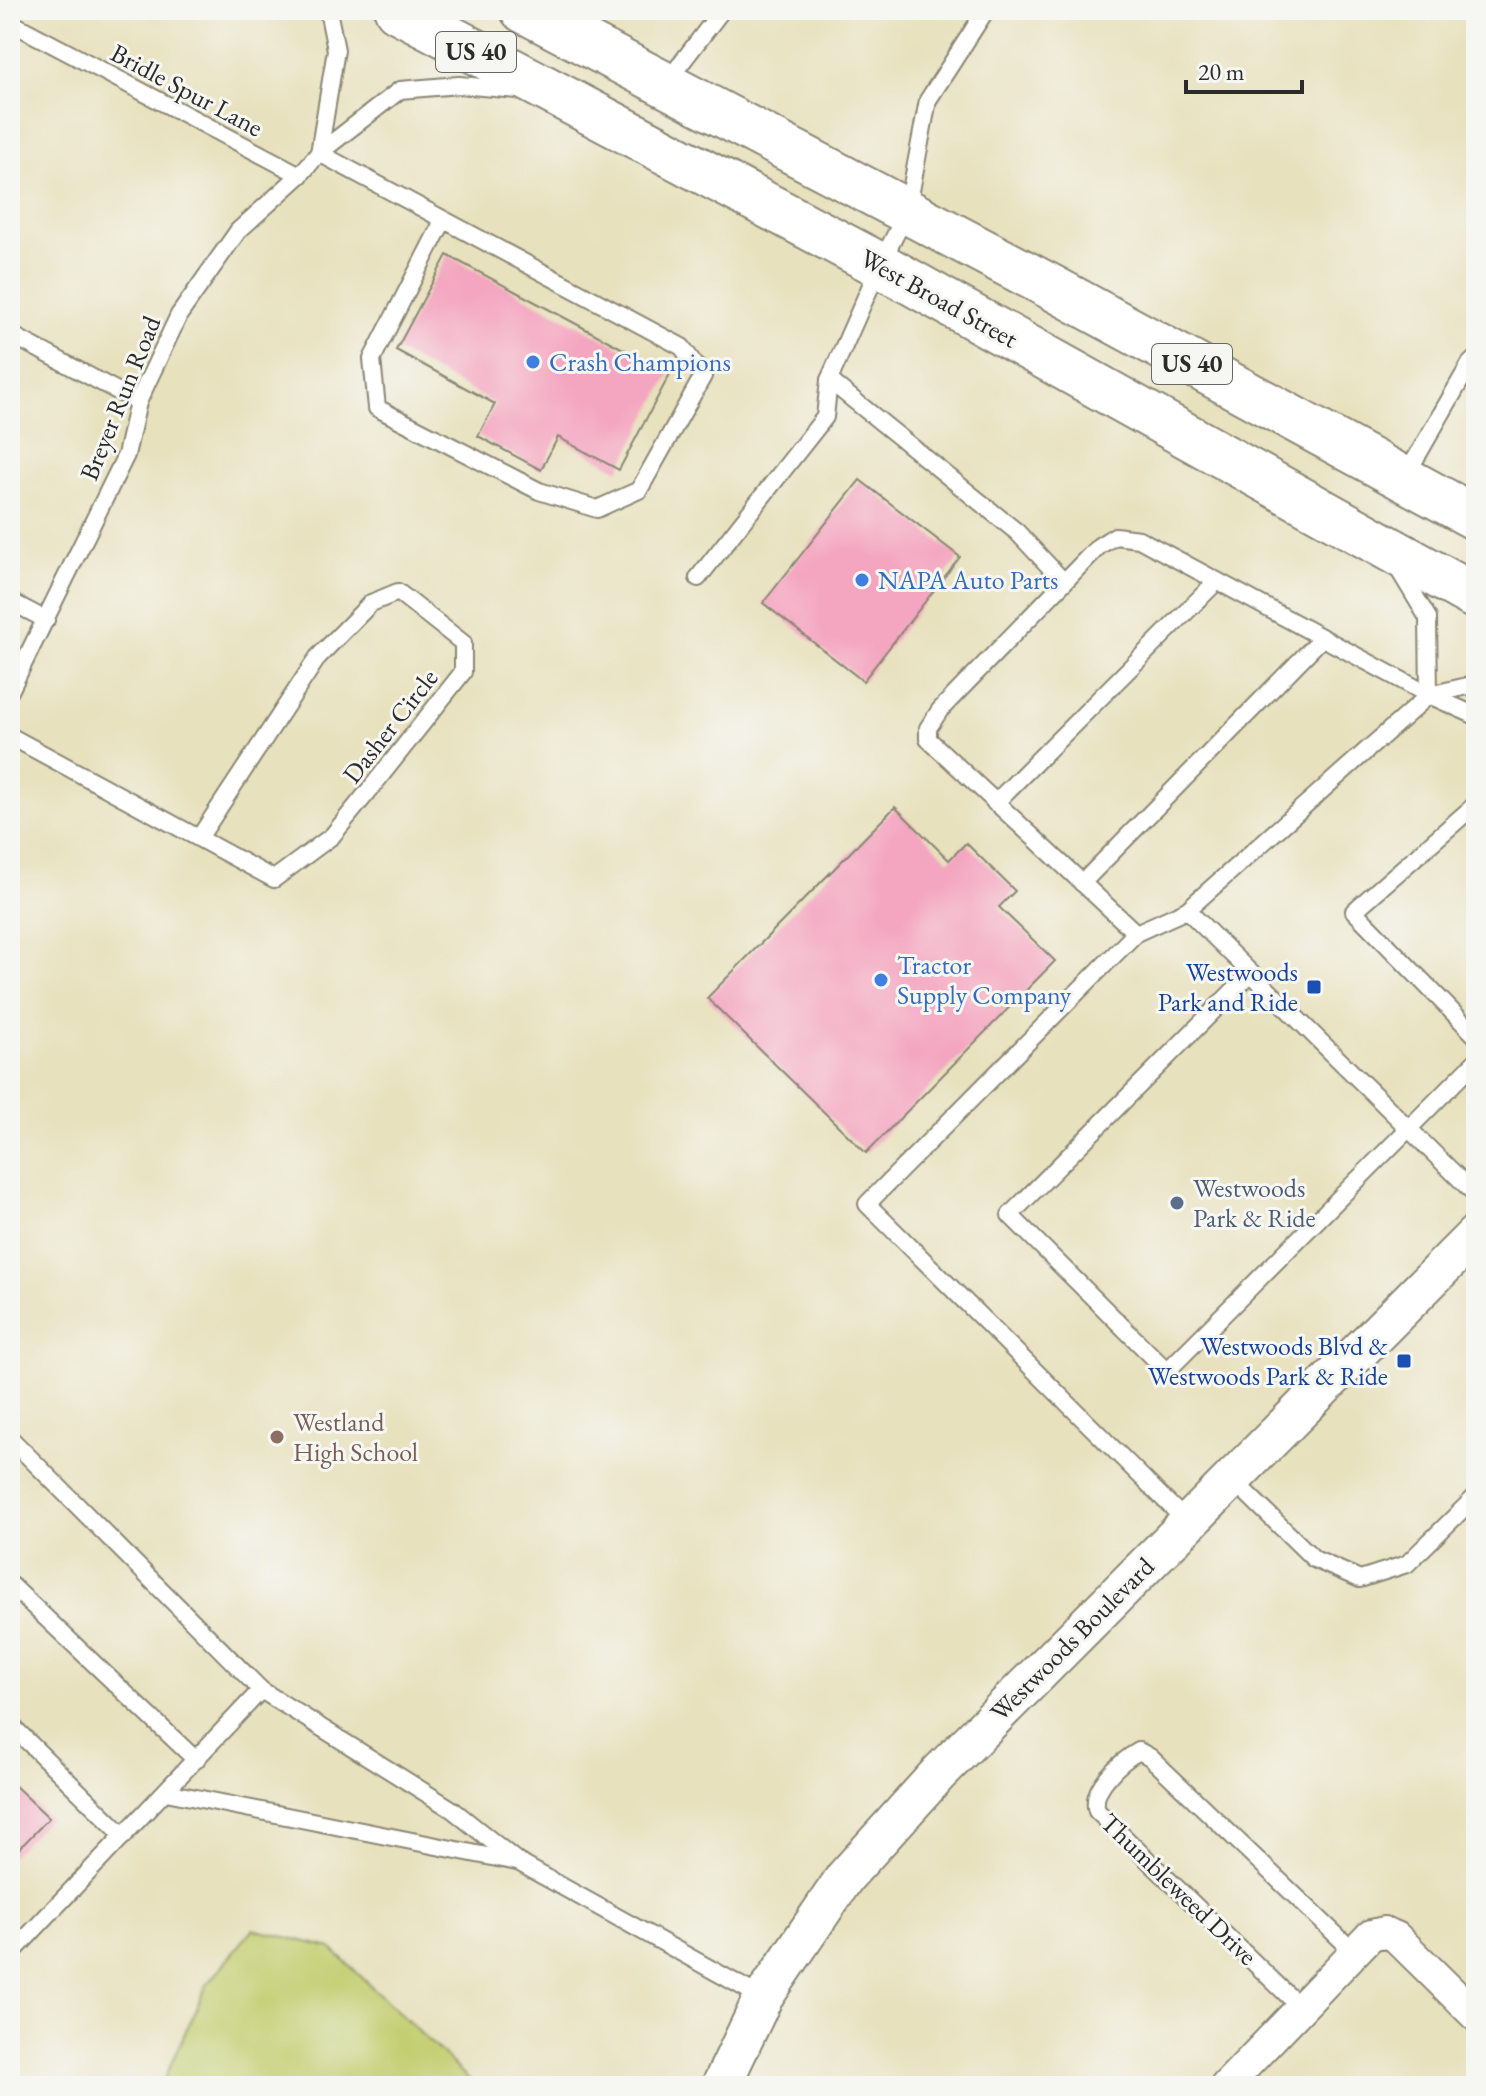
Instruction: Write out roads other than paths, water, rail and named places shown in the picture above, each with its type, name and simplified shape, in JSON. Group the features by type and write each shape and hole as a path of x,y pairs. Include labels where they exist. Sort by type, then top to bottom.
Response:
{"main road":[{"name":"West Broad Street","path":"397,10 880,265 1476,597"},
{"name":"US 40","path":"523,10 1053,288 1476,518"}],"street":[{"name":"Westwoods Boulevard","path":"721,2086 763,1998 845,1877 939,1773 1476,1234"},
{"path":"1226,2086 1371,1935 1384,1932 1396,1937 1476,2016"}],"lane":[{"path":"328,10 336,50 319,153 682,347 703,376 639,490 597,509 539,491 377,408 372,359 443,221"},
{"path":"665,85 722,10"},
{"path":"698,578 825,417 829,380 907,212 928,100 986,10"},
{"name":"Bridle Spur Lane","path":"10,22 300,175"},
{"name":"Breyer Run Road","path":"10,691 126,455 138,402 179,315 238,231 300,175 319,153 400,90 459,85 556,94"},
{"path":"10,334 138,402"},
{"path":"1404,479 1476,358"},
{"path":"829,380 1017,532 1064,582"},
{"path":"1136,933 928,739 928,728 940,710 1099,546 1115,536 1139,539 1429,695 1476,716"},
{"path":"1384,545 1428,618 1429,695"},
{"path":"995,803 1217,581"},
{"name":"Dasher Circle","path":"10,736 274,879 332,836 463,672 463,643 398,592 371,603 318,657 199,838"},
{"path":"10,601 46,620"},
{"path":"1082,883 1322,638"},
{"path":"1188,1523 867,1204 1136,933 1187,910 1429,695 1476,684"},
{"path":"1476,804 1354,911 1476,1036"},
{"path":"1187,910 1476,1195"},
{"path":"1251,973 1010,1215 1167,1371 1476,1061"},
{"path":"10,1438 261,1690 453,1810 518,1862 763,1998"},
{"path":"1232,1479 1314,1559 1360,1579 1407,1564 1476,1496"},
{"path":"10,1584 196,1760"},
{"path":"10,1955 261,1690"},
{"path":"10,1724 124,1836"},
{"name":"Thumbleweed Drive","path":"1301,2008 1097,1811 1094,1802 1097,1791 1130,1756 1139,1751 1150,1757 1354,1952"},
{"path":"166,1792 518,1862"}],"place":[{"name":"Crash Champions","path":"533,362"},
{"name":"NAPA Auto Parts","path":"862,580"},
{"name":"Tractor Supply Company","path":"881,980"},
{"name":"Westwoods Park and Ride","path":"1314,987"},
{"name":"Westwoods Park & Ride","path":"1177,1203"},
{"name":"Westwoods Blvd & Westwoods Park & Ride","path":"1404,1361"},
{"name":"Westland High School","path":"277,1437"}]}
